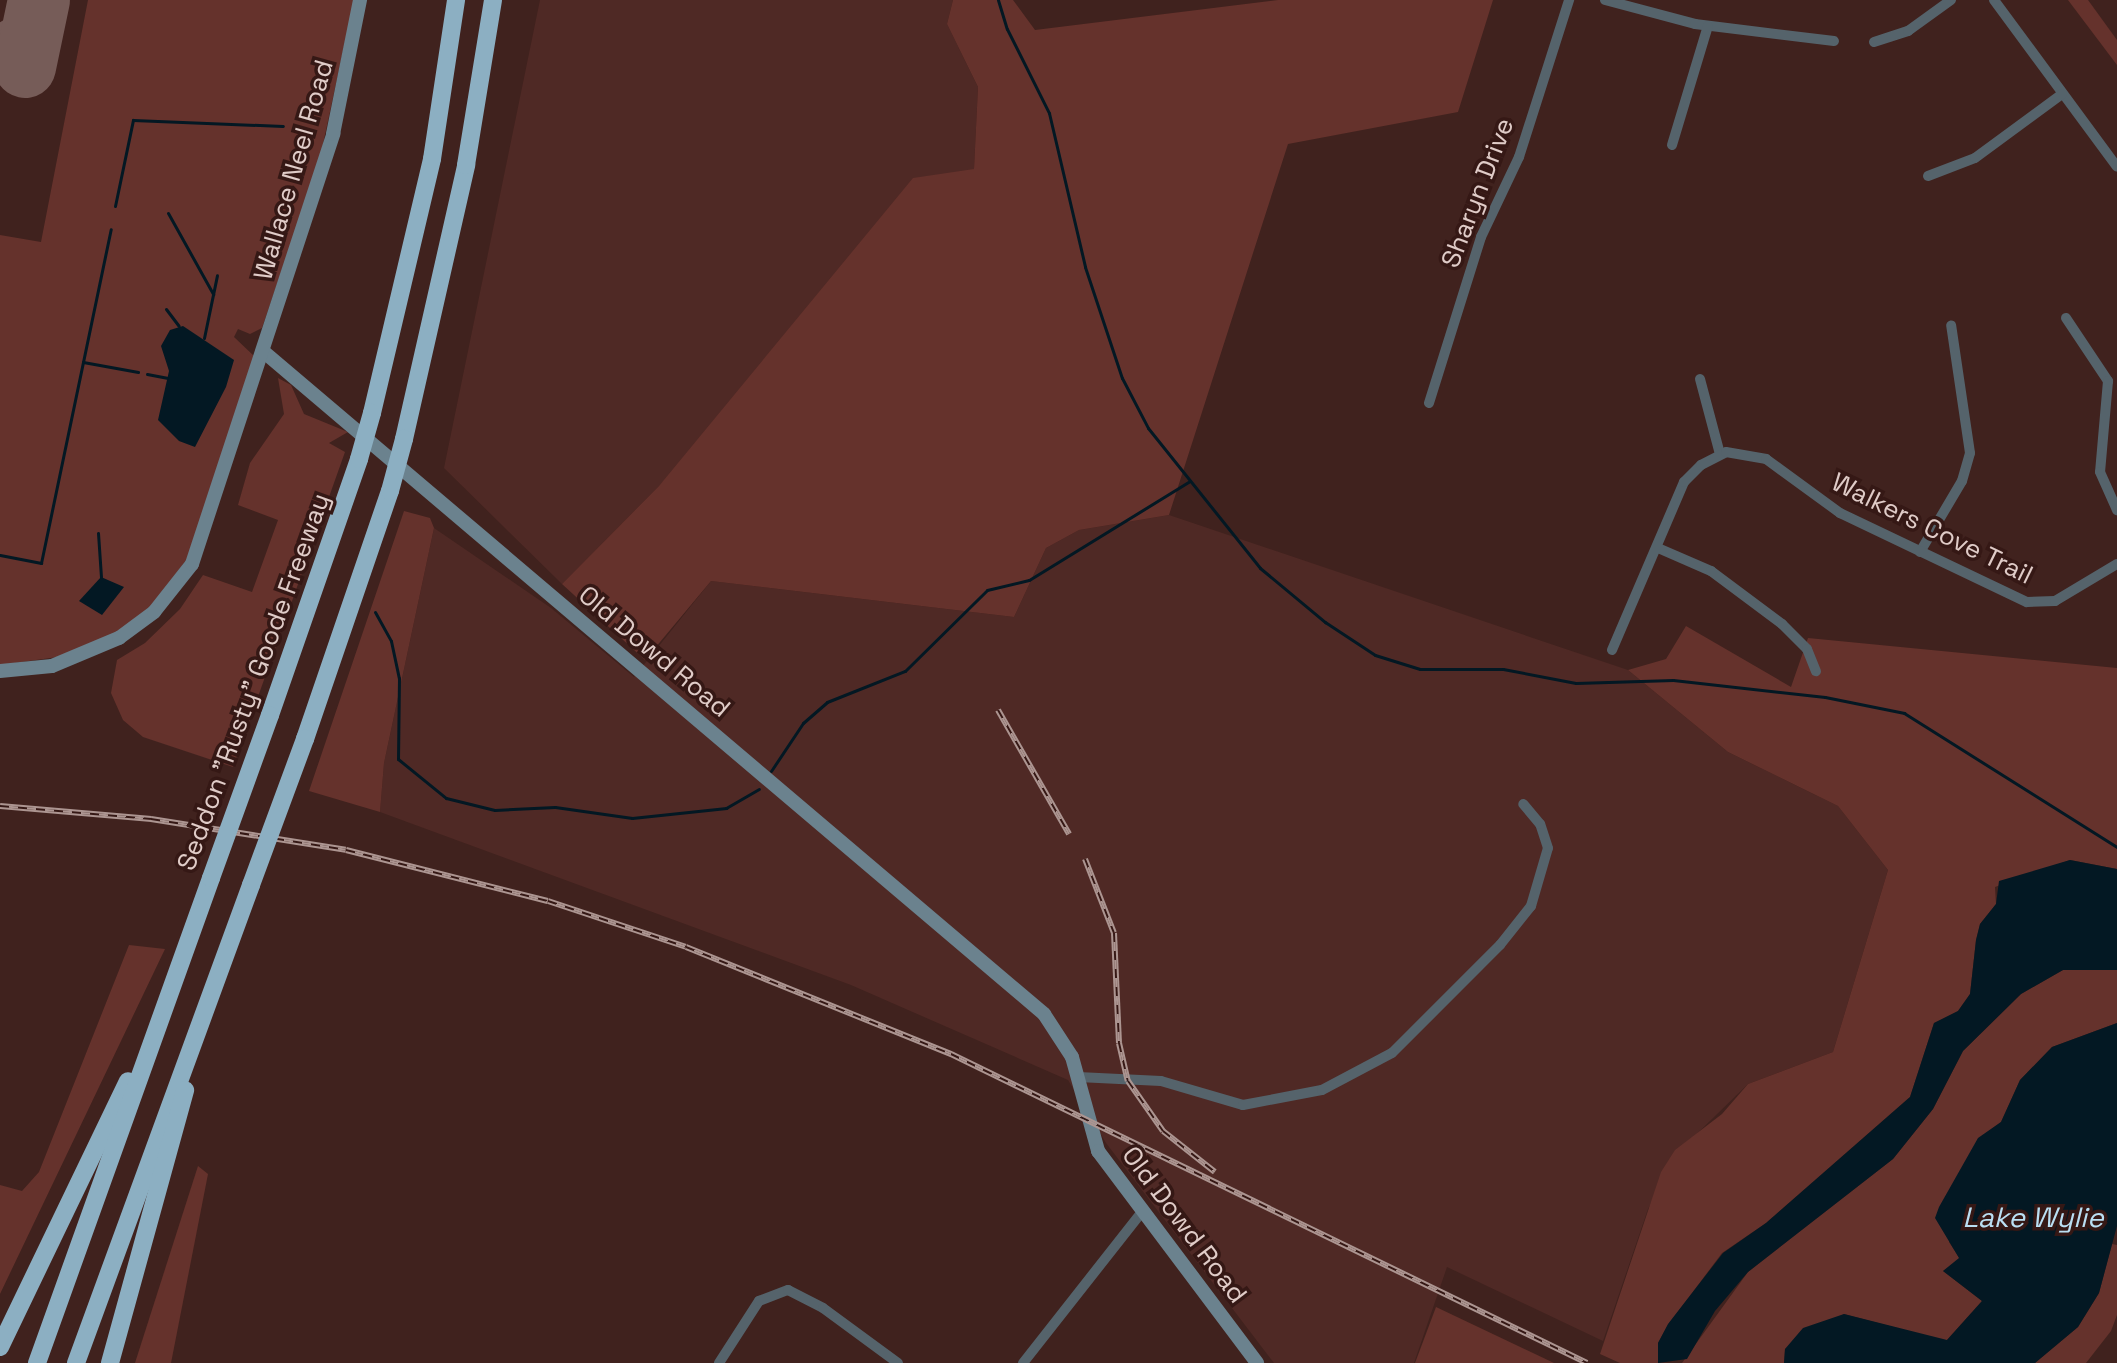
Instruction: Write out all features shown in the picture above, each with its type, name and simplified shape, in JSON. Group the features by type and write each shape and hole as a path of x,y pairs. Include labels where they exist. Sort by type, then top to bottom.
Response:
{"highway":[{"name":"Seddon \"Rusty\" Goode Freeway","path":"37,1363 359,459 432,159 456,0"},
{"path":"76,1363 201,1029 390,491 466,165 493,0"},
{"path":"0,1347 168,1000"},
{"path":"110,1363 201,1029"}],"street":[{"name":"Wallace Neel Road","path":"264,352 342,104 360,0"},
{"name":"Sharyn Drive","path":"1429,403 1481,237 1519,157 1569,0"},
{"path":"1605,0 1708,26 1834,41"},
{"path":"1874,42 1908,31 1951,0"},
{"path":"1994,0 2117,167"},
{"path":"1672,145 1708,26"},
{"path":"1928,176 1975,158 2062,94"},
{"path":"2066,318 2108,381 2100,472 2117,510"},
{"path":"1920,552 1962,481 1970,453 1951,325"},
{"path":"0,671 52,666 96,651 138,626 169,596 201,545 264,352"},
{"name":"Old Dowd Road","path":"264,352 1034,1004 1061,1034 1078,1077 1098,1151 1257,1363"},
{"path":"1612,650 1684,482 1720,454 1700,379"},
{"name":"Walkers Cove Trail","path":"1720,454 1766,459 1840,513 2036,603 2063,597 2117,564"},
{"path":"1658,548 1711,571 1782,624 1807,649 1816,671"},
{"path":"1078,1077 1161,1081 1243,1105 1322,1090 1392,1053 1500,945 1531,906 1548,848 1540,824 1523,804"},
{"path":"1023,1363 1142,1212"},
{"path":"719,1363 759,1301 771,1292 788,1290 823,1308 898,1363"}],"shaded area":[{"path":"88,0 354,0 320,158 262,328 250,334 238,329 234,337 254,356 187,559 151,607 119,633 65,656 0,665 0,235 41,242"},
{"path":"540,0 953,0 947,24 978,87 974,169 562,584 444,468"},
{"path":"953,0 1013,0 1035,30 1278,0 1493,0 1458,112 1288,144 1169,515 1079,530 1046,548 1014,617 711,581 645,660 562,584 659,486 913,178 974,169 978,87 947,24"},
{"path":"2068,0 2088,0 2117,40 2117,65"},
{"path":"278,378 291,385 304,414 348,432 329,443 345,452 233,767 143,737 123,720 111,693 117,660 145,643 180,609 203,575 252,592 278,520 238,505 250,463 284,414"},
{"path":"404,511 430,518 434,528 384,763 380,812 309,791"},
{"path":"1169,515 1628,670 1728,752 1838,806 1888,870 1833,1052 1748,1084 1677,1153 1648,1209 1603,1341 1447,1267 1414,1363 1274,1363 1106,1143 1068,1080 851,985 380,812 384,763 434,528 551,608 634,677 711,581 1014,617 1046,548 1079,530"},
{"path":"1686,626 1791,687 1808,638 2117,668 2117,869 2070,860 1995,887 1996,904 1980,924 1976,940 1970,994 1958,1011 1934,1023 1910,1097 1766,1223 1722,1253 1668,1325 1658,1343 1658,1363 1620,1363 1600,1354 1661,1172 1675,1150 1722,1114 1748,1084 1833,1052 1888,870 1838,806 1728,752 1628,670 1666,659"},
{"path":"129,945 165,949 0,1294 0,1185 22,1191 39,1172"},
{"path":"2107,967 2117,970 2117,1023 2052,1047 2020,1080 2001,1122 1978,1139 1961,1173 1949,1242 1960,1259 1943,1271 1982,1301 1946,1341 1844,1314 1785,1349 1784,1363 1682,1363 1748,1272 1893,1159 1933,1109 1963,1051 2021,994 2063,970"},
{"path":"198,1166 208,1174 171,1363 135,1363"},
{"path":"2112,1244 2117,1245 2117,1315 2111,1331 2086,1363 2035,1363 2078,1327 2099,1293"},
{"path":"1436,1307 1554,1363 1415,1363"}],"water":[{"path":"183,326 234,360 226,387 195,447 179,441 158,420 169,371 161,346 170,330"},
{"path":"101,577 124,587 102,615 79,601"},
{"path":"2070,860 2117,869 2117,970 2063,970 2021,994 1963,1051 1933,1109 1893,1159 1748,1272 1715,1311 1687,1359 1658,1363 1658,1343 1668,1324 1723,1253 1766,1223 1910,1097 1934,1023 1958,1011 1970,994 1980,924 1996,904 1999,881"},
{"name":"Lake Wylie","path":"2117,1023 2117,1226 2099,1293 2078,1327 2035,1363 1784,1363 1785,1349 1803,1328 1844,1314 1947,1340 1982,1301 1943,1271 1959,1258 1935,1218 1939,1207 1978,1138 2001,1122 2020,1080 2052,1047"}],"waterway":[{"path":"998,0 1007,29 1049,113 1085,267 1122,378 1148,428 1260,568 1325,622 1375,655 1420,669 1503,669 1576,683 1673,680 1825,697 1904,713 2117,847"},
{"path":"115,206 133,120 283,126"},
{"path":"168,213 213,294"},
{"path":"0,555 41,563 111,229"},
{"path":"204,338 217,275"},
{"path":"166,309 179,326"},
{"path":"83,362 138,372"},
{"path":"147,374 167,378"},
{"path":"771,771 803,723 827,702 905,671 987,590 1029,580 1188,482"},
{"path":"98,533 101,577"},
{"path":"375,612 391,641 399,678 398,759 446,798 495,810 555,807 632,818 726,808 759,789"}],"taxiway":[{"path":"0,36 26,21 37,0"}],"runway":[{"path":"25,67 39,0"}],"railway":[{"path":"998,710 1069,834"},
{"path":"0,806 151,819 346,850 548,901 686,947 951,1054 1587,1363"},
{"path":"1085,859 1114,933 1119,1043 1128,1081 1163,1131 1215,1172"}]}
